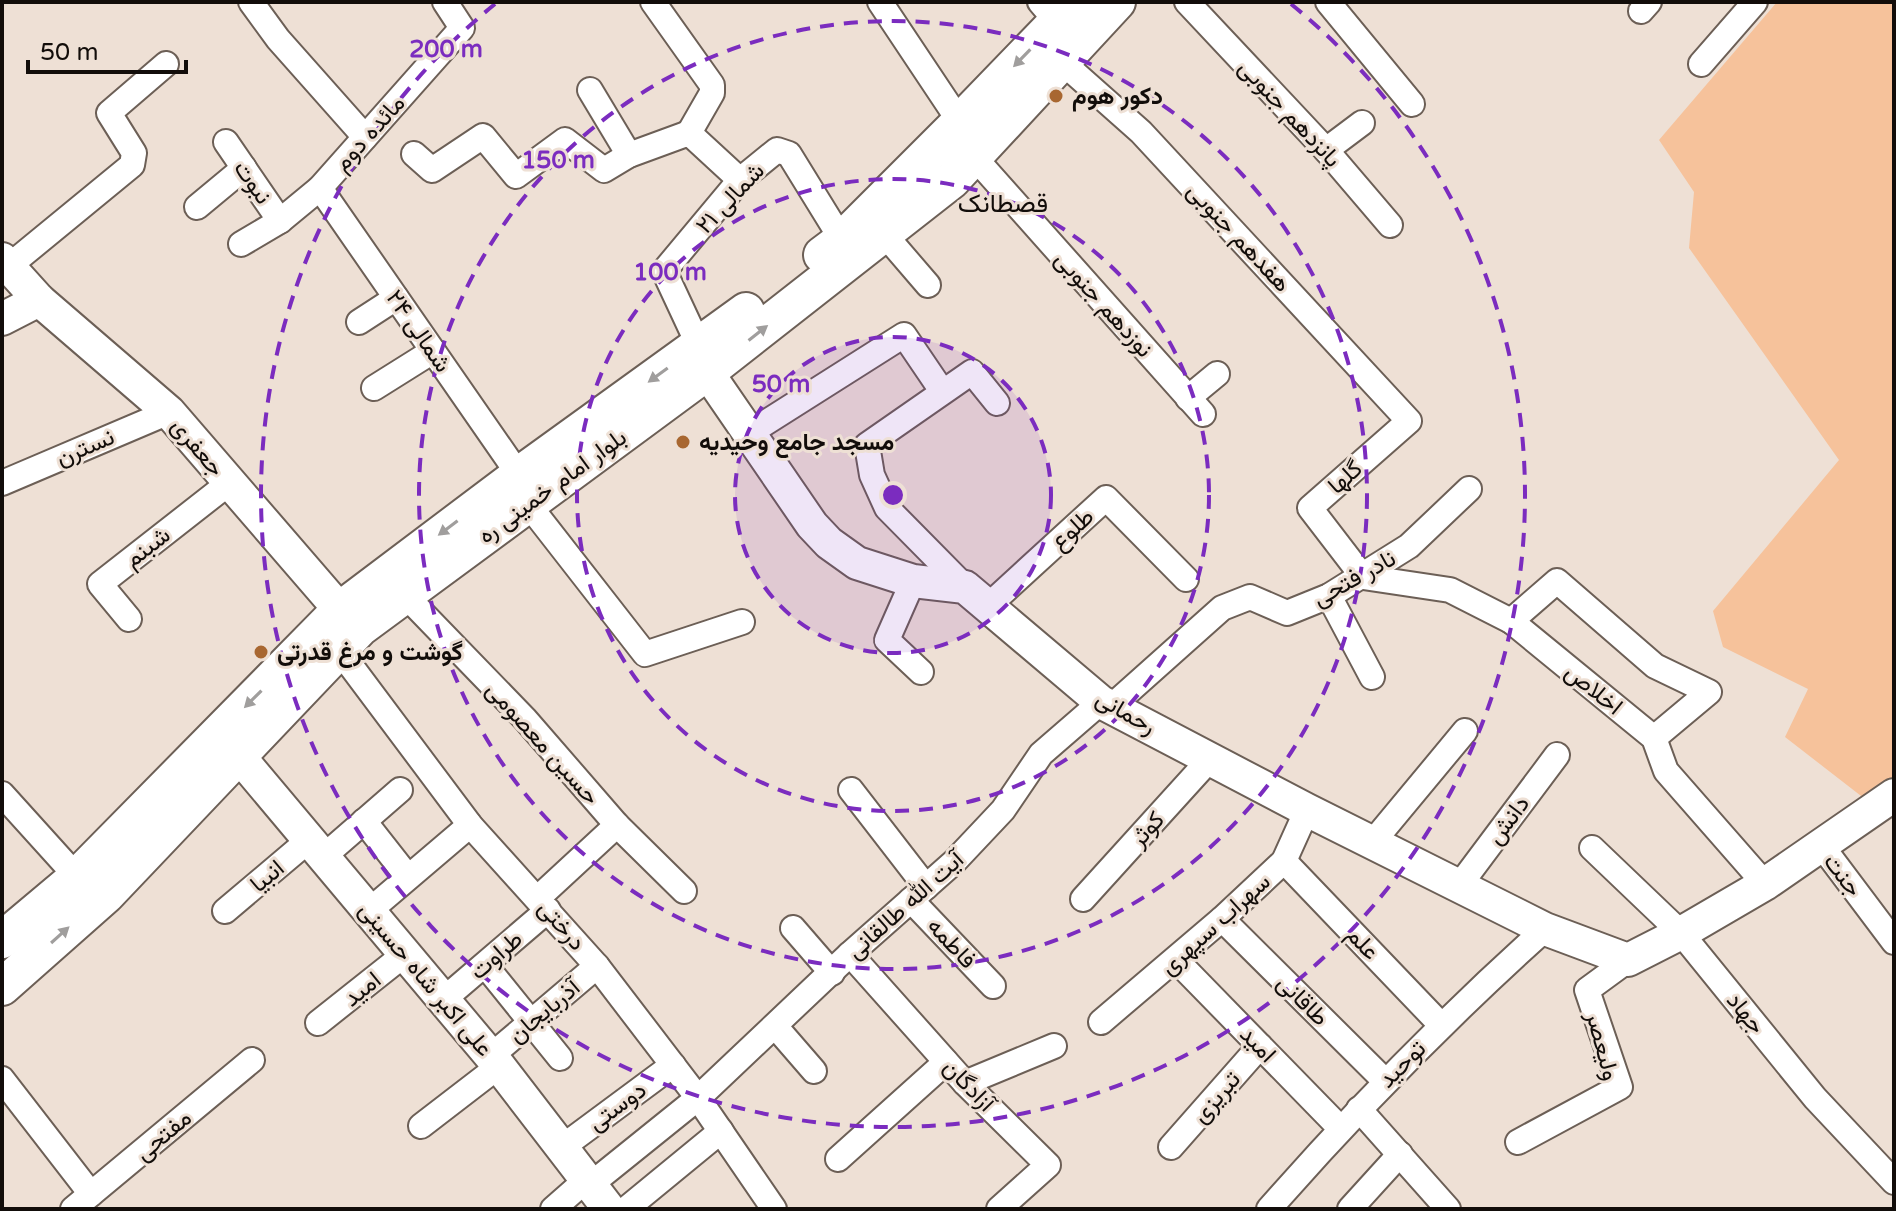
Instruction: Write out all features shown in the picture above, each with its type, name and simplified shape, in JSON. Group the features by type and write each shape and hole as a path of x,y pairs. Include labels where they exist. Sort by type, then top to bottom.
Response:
{"main road":[{"name":"بلوار امام خمینی ره","path":"2,940 77,877 340,610 524,489 703,359 885,235 975,158 1117,2"},
{"name":"بلوار امام خمینی ره","path":"703,359 842,240 960,122 1058,9"},
{"name":"بلوار امام خمینی ره","path":"2,987 106,895 360,628 404,594 524,489"}],"street":[{"path":"251,2 278,39 365,137"},
{"name":"مائده دوم","path":"241,244 280,221 320,188 462,28 445,2"},
{"path":"414,154 432,170 483,136 516,176 565,140 604,170 629,155 689,133 712,93 712,85 653,2"},
{"path":"880,2 960,122"},
{"name":"پانزدهم جنوبی","path":"1187,2 1326,150 1390,225"},
{"path":"1328,2 1412,104"},
{"path":"1701,64 1755,2"},
{"name":"هفدهم جنوبی","path":"1061,61 1141,132 1409,421"},
{"path":"5,262 132,165 134,153 109,113 166,64"},
{"path":"590,90 629,155"},
{"path":"1326,150 1362,123"},
{"path":"689,133 740,180"},
{"name":"نبوت","path":"226,142 280,221"},
{"name":"۲۱ شمالی","path":"703,359 664,271 740,180 777,150 789,154 842,240"},
{"name":"نوزدهم جنوبی","path":"975,158 1196,406 1217,374"},
{"path":"197,207 244,168"},
{"name":"۲۴ شمالی","path":"320,188 524,489 645,654 742,622"},
{"path":"885,235 928,285"},
{"name":"جعفری","path":"5,262 39,300 169,412 340,610"},
{"path":"359,322 396,298"},
{"path":"2,319 39,300"},
{"path":"751,432 904,335 942,391"},
{"path":"374,388 433,351"},
{"path":"703,359 812,525 829,543 857,563 913,581 977,596"},
{"path":"977,596 887,508 872,475 867,445 972,372 997,403"},
{"name":"نسترن","path":"2,483 169,412"},
{"name":"گلها","path":"1363,577 1310,508 1409,421"},
{"name":"شبنم","path":"129,619 100,584 229,483"},
{"name":"نادر فتحی","path":"1106,704 1222,608 1250,597 1287,613 1329,596 1409,546 1469,489"},
{"name":"طلوع","path":"977,596 1106,498 1186,579"},
{"name":"اخلاص","path":"1363,577 1450,590 1511,621 1654,738 1666,771 1765,884"},
{"path":"913,581 887,640 921,672"},
{"path":"1511,621 1557,581 1655,666 1709,692 1654,738"},
{"name":"حسین معصومی","path":"404,594 525,719 617,825 684,891"},
{"name":"رحمانی","path":"977,596 1106,704 1307,810 1545,929 1628,960"},
{"path":"1329,596 1372,677"},
{"name":"درختی","path":"339,650 470,825 597,966 698,1098 774,1209"},
{"name":"آیت الله طالقانی","path":"553,1209 595,1191 698,1098 850,954 954,862 1003,810 1041,754 1106,704"},
{"path":"1372,843 1465,731"},
{"name":"علی اکبر شاه حسینی","path":"237,754 495,1061 595,1191"},
{"name":"دانش","path":"1459,886 1557,755"},
{"name":"کوثر","path":"1083,899 1210,759"},
{"name":"انبیا","path":"225,911 316,849 364,821 400,790"},
{"name":"فاطمه","path":"851,790 918,894 993,986"},
{"path":"2,794 77,877"},
{"path":"1628,960 1765,884 1894,795"},
{"name":"سهراب سپهری","path":"1101,1022 1176,960 1284,861 1307,810"},
{"path":"364,821 408,877"},
{"path":"369,911 470,825"},
{"name":"طراوت","path":"443,1000 485,965 617,825"},
{"name":"جنت","path":"1821,845 1894,942"},
{"name":"جهاد","path":"1592,848 1681,933 1815,1098 1894,1182"},
{"name":"علم","path":"1284,861 1441,1025"},
{"name":"طاقانی","path":"1222,919 1385,1081"},
{"path":"793,928 832,973"},
{"name":"توحید","path":"1269,1209 1385,1081 1545,929"},
{"name":"امید","path":"318,1023 405,954"},
{"name":"آزادگان","path":"850,954 965,1083 1048,1165 1000,1209"},
{"name":"امید","path":"1176,960 1340,1128"},
{"name":"ولیعصر","path":"1518,1142 1620,1087 1587,990 1628,960"},
{"path":"485,965 560,1058"},
{"name":"آذربایجان","path":"421,1126 495,1061 531,1022 597,966"},
{"path":"775,1026 814,1071"},
{"path":"965,1083 1054,1046"},
{"name":"تبریزی","path":"1171,1147 1260,1046"},
{"name":"مفتحی","path":"82,1201 252,1060"},
{"path":"838,1159 946,1062"},
{"name":"دوستی","path":"561,1148 673,1065"},
{"path":"2,1079 82,1201"},
{"path":"1359,1109 1448,1209"},
{"path":"626,1209 721,1131"},
{"path":"1350,1209 1400,1154"}],"shaded area":[{"path":"1777,2 1894,2 1894,800 1865,799 1785,737 1808,689 1723,647 1713,611 1839,460 1689,248 1694,192 1659,140"}],"place":[{"name":"دکور هوم","path":"1056,96"},
{"name":"مسجد جامع وحیدیه","path":"683,442"},
{"name":"گوشت و مرغ قدرتی","path":"261,652"}],"district":[{"name":"قصطانک","path":"1003,203"}]}
